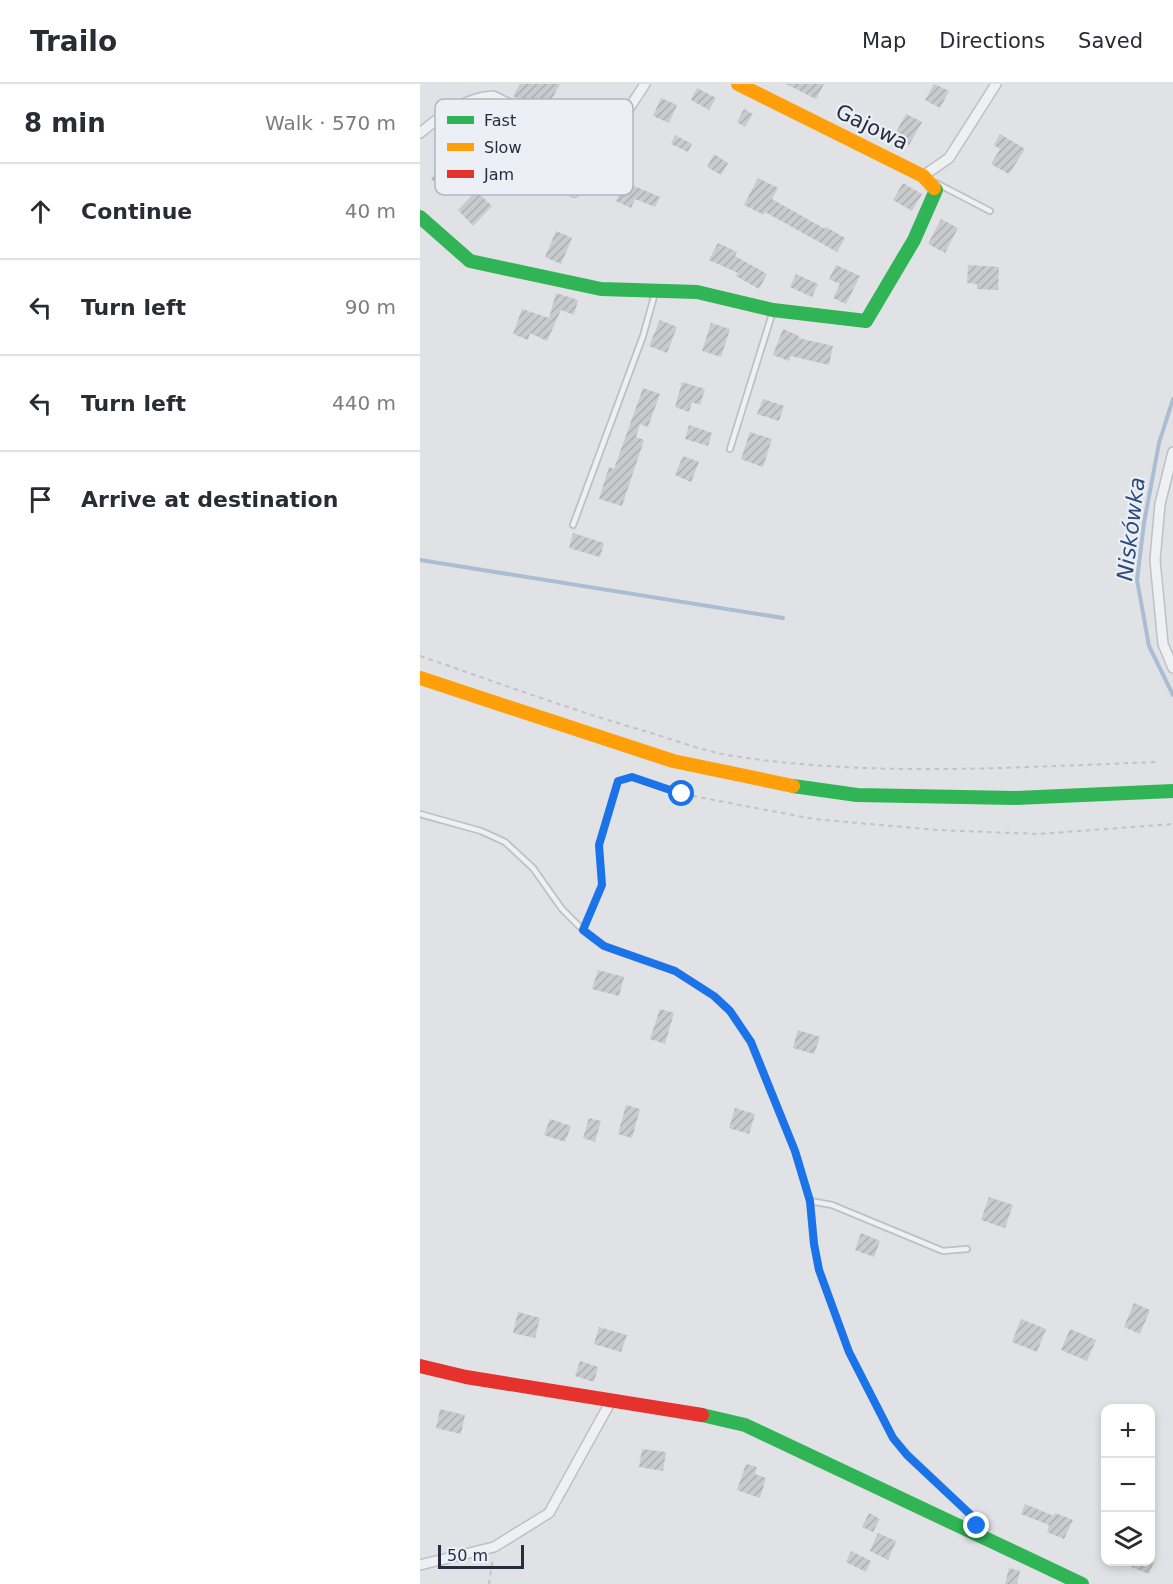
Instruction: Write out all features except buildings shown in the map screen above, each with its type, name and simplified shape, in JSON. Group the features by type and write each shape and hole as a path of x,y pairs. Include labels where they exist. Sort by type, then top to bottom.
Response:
{"street":[{"path":"633,103 645,84"},
{"name":"Gajowa","path":"738,84 923,176"},
{"path":"420,217 470,261 601,289 698,292 773,310 866,321 914,240 936,190 923,176 948,158 996,84"},
{"path":"472,99 493,96 499,99"},
{"path":"420,133 435,120"},
{"path":"1173,452 1161,504 1155,560 1163,644 1173,668"},
{"path":"420,678 673,761 783,785 857,795 993,798 1173,791"},
{"path":"420,1366 466,1377 718,1418 745,1425 1082,1584"},
{"path":"420,1565 494,1547 549,1514 611,1401"}],"lane":[{"path":"923,176 990,211"},
{"path":"573,525 643,336 655,291"},
{"path":"730,449 773,310"},
{"path":"420,814 481,831 505,842 533,868 562,909 583,930 604,946 675,971 714,996 730,1011 751,1042 795,1151 810,1201 814,1244 822,1281 849,1352 893,1438 907,1455 972,1516 978,1535"},
{"path":"810,1201 832,1205 943,1251 967,1249"}],"path":[{"path":"420,656 589,715 724,754 765,760 863,768 981,768 1158,762"},
{"path":"583,930 602,885 599,845 618,781 632,777 682,794 814,819 927,829 1039,834 1173,824"},
{"path":"489,1584 494,1547"}],"waterway":[{"name":"Niskówka","path":"1173,399 1159,443 1144,523 1137,580 1149,646 1173,695"},
{"path":"420,560 783,618"}],"traffic: fast":[{"path":"420,217 470,261 601,289 697,292 773,310 866,321 914,240 936,190 934,188"},
{"path":"793,786 857,795 1015,798 1173,791"},
{"path":"702,1415 745,1425 1082,1584"}],"traffic: slow":[{"path":"738,84 923,176 934,188"},
{"path":"420,678 673,761 793,786"}],"traffic: jam":[{"path":"420,1366 466,1377 702,1415"}],"route":[{"path":"682,794 632,777 618,781 599,845 602,885 583,930 604,946 675,971 714,996 730,1011 751,1042 795,1151 810,1201 819,1270 849,1352 893,1438 929,1477 972,1516 977,1526"}]}
